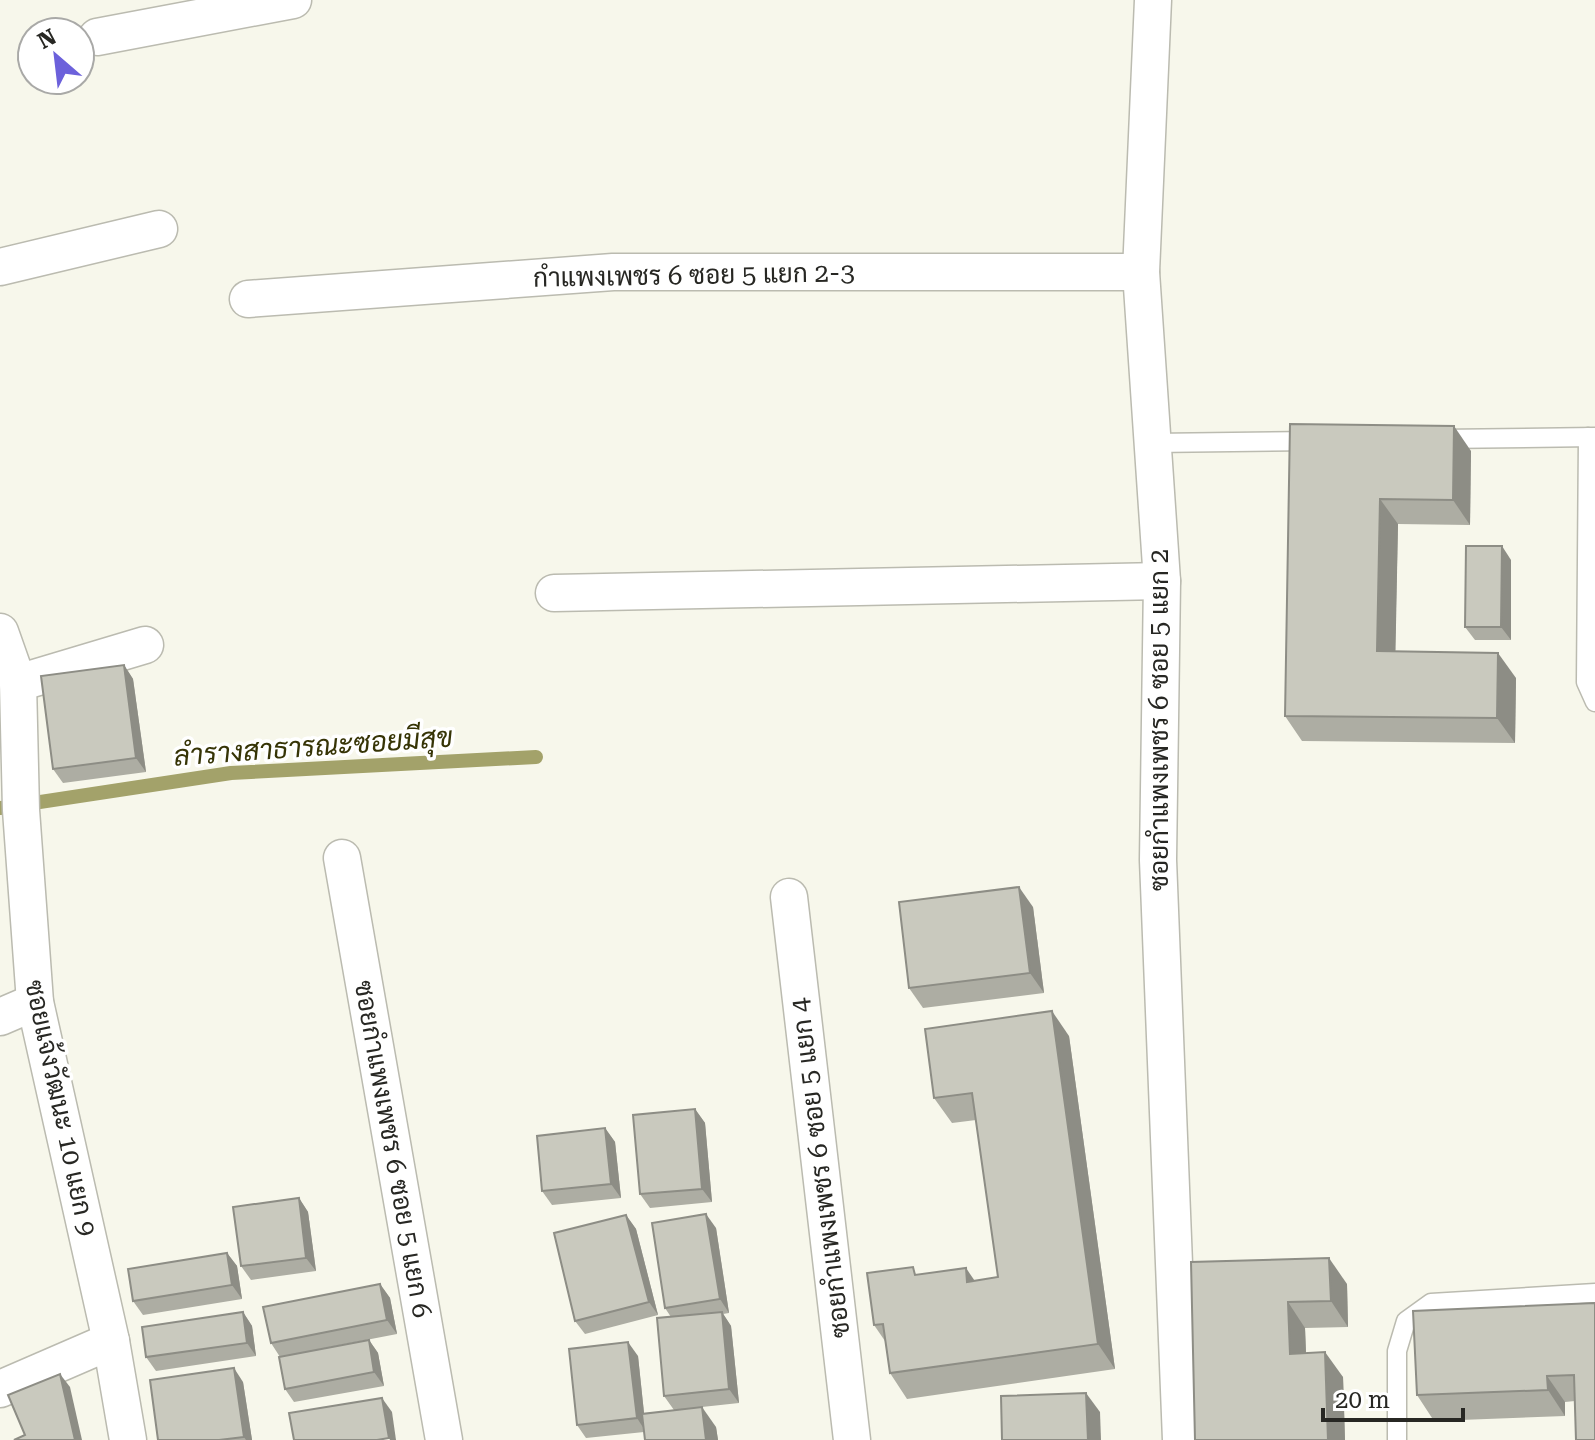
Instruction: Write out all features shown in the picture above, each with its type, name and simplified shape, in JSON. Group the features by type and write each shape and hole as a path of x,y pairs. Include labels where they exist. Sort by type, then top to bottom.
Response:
{"street":[{"path":"97,37 293,0"},
{"name":"ซอยกำแพงเพชร 6 ซอย 5 แยก 2","path":"1153,0 1141,272 1162,581 1158,860 1181,1440"},
{"path":"0,267 159,229"},
{"name":"กำแพงเพชร 6 ซอย 5 แยก 2-3","path":"248,299 613,272 1141,272"},
{"path":"554,593 1162,581"},
{"name":"ซอยแจ้งวัฒนะ 10 แยก 9","path":"0,632 18,683 16,787 35,1002 111,1341 128,1440"},
{"path":"18,683 145,645"},
{"name":"ซอยกำแพงเพชร 6 ซอย 5 แยก 6","path":"342,858 444,1440"},
{"name":"ซอยกำแพงเพชร 6 ซอย 5 แยก 4","path":"789,897 852,1440"},
{"path":"0,1017 35,1002"},
{"path":"0,1389 111,1341"}],"lane":[{"path":"1417,439 1591,437 1586,682 1595,702"},
{"path":"1153,443 1339,440"},
{"path":"1397,1440 1397,1351 1406,1321 1431,1303 1595,1293"}],"building":[{"path":"1290,424 1454,426 1453,500 1380,499 1377,651 1498,653 1497,718 1285,716"},
{"path":"1466,546 1502,546 1501,627 1465,627"},
{"path":"124,665 136,758 53,769 41,676"},
{"path":"1019,887 1030,973 909,988 899,902"},
{"path":"1052,1011 1098,1344 890,1373 883,1324 874,1325 867,1273 913,1267 915,1275 966,1268 967,1282 998,1277 972,1093 934,1098 925,1029"},
{"path":"695,1109 702,1189 640,1194 633,1115"},
{"path":"605,1128 611,1184 542,1191 537,1136"},
{"path":"299,1198 306,1258 241,1266 233,1207"},
{"path":"706,1214 720,1299 665,1308 652,1223"},
{"path":"626,1215 649,1302 575,1321 554,1233"},
{"path":"227,1253 232,1285 133,1301 128,1269"},
{"path":"1329,1258 1331,1301 1288,1302 1290,1354 1325,1352 1328,1440 1195,1440 1191,1262"},
{"path":"380,1284 387,1320 271,1343 263,1307"},
{"path":"1595,1303 1595,1440 1576,1440 1574,1375 1547,1376 1548,1390 1417,1395 1413,1311"},
{"path":"243,1312 247,1343 146,1357 142,1327"},
{"path":"722,1312 729,1389 664,1396 657,1318"},
{"path":"369,1340 374,1372 285,1389 279,1357"},
{"path":"628,1342 637,1418 577,1425 569,1349"},
{"path":"234,1368 244,1437 158,1440 150,1380"},
{"path":"60,1374 75,1440 14,1440 25,1435 8,1395"},
{"path":"1086,1393 1088,1440 1002,1440 1001,1396"},
{"path":"382,1398 389,1438 294,1440 289,1413"},
{"path":"702,1407 706,1440 645,1440 642,1414"}],"waterway":[{"name":"ลำรางสาธารณะซอยมีสุข","path":"0,808 231,773 536,757"}]}
